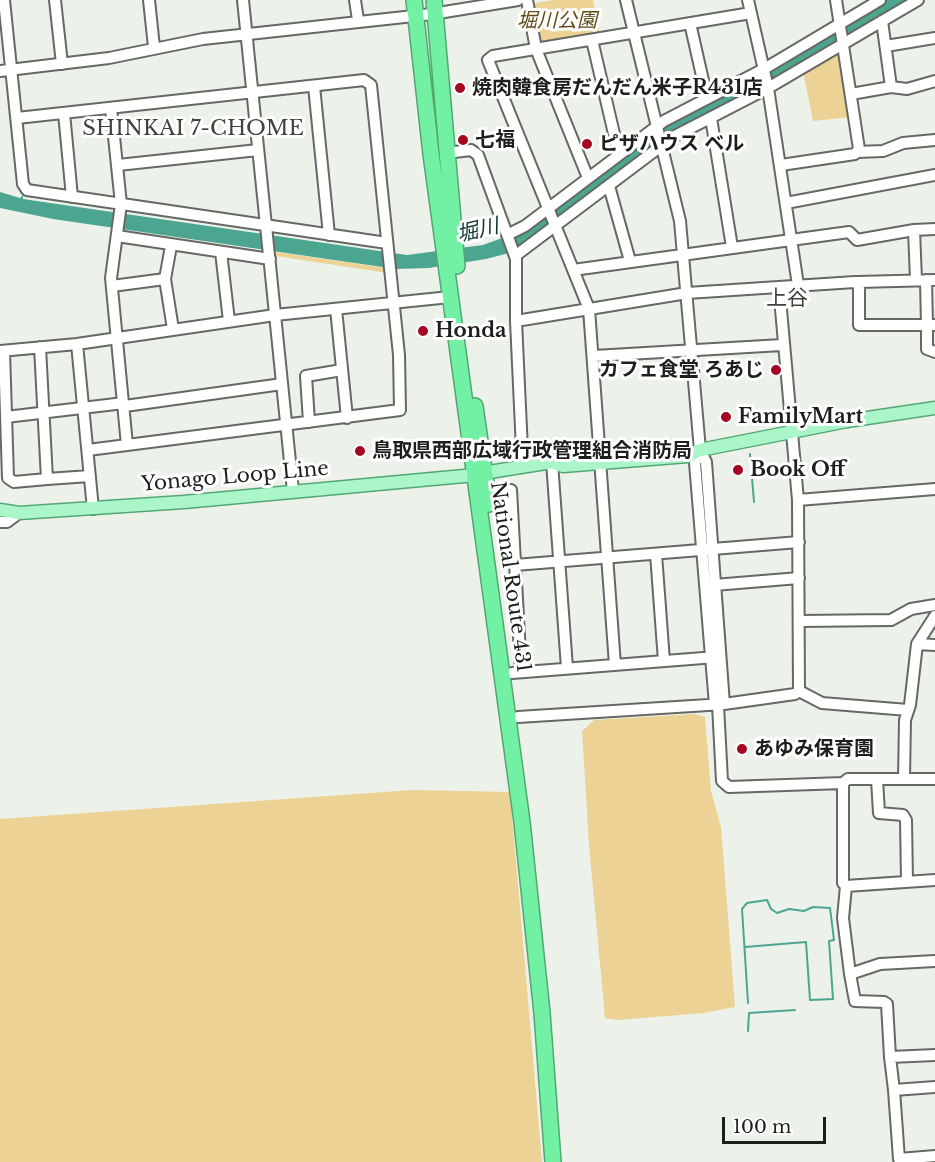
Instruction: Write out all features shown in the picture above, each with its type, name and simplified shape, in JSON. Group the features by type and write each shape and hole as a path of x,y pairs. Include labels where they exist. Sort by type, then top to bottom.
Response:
{"highway":[{"name":"National Route 431","path":"414,0 480,473 531,900 553,1162"},
{"name":"National Route 431","path":"434,9 446,153 449,244"},
{"name":"National Route 431","path":"452,270 450,297 516,672 518,717 543,922 561,1162"}],"main road":[{"name":"Yonago Loop Line","path":"0,510 20,513 93,509 480,473 552,462 563,466 601,459 688,456 700,450 846,421 935,408"}],"street":[{"path":"4,0 6,71 17,118 25,188 30,191 72,196 120,208 267,230 328,235 388,246"},
{"path":"56,0 62,64"},
{"path":"149,0 154,47"},
{"path":"243,0 293,491"},
{"path":"356,0 358,20"},
{"path":"6,71 247,34 358,20 417,16 434,9 518,0"},
{"path":"527,0 536,49 588,178"},
{"path":"626,0 680,221 700,450 706,462 707,550 719,705 722,782 729,787 843,783 848,779 935,779"},
{"path":"748,0 768,88 798,285"},
{"path":"836,0 858,152"},
{"path":"509,235 658,125 840,27 880,0"},
{"path":"514,254 555,227 673,137 768,88 918,0"},
{"path":"615,665 589,309 488,60 490,57 751,13"},
{"path":"882,21 891,87"},
{"path":"690,23 707,98"},
{"path":"886,46 935,38"},
{"path":"592,40 619,155"},
{"path":"17,118 364,80 371,85 391,270 402,408 397,412 88,450"},
{"path":"850,94 891,87 907,89 935,81"},
{"path":"314,86 328,235"},
{"path":"111,108 118,165 120,208 112,286 128,445"},
{"path":"64,113 72,196"},
{"path":"711,118 732,247"},
{"path":"781,165 858,152 884,151 903,143 935,140"},
{"path":"118,165 258,150"},
{"path":"446,153 471,150 477,153 509,235 514,254 522,450"},
{"path":"786,203 935,175"},
{"path":"609,186 630,261"},
{"path":"573,270 683,253 849,232 858,240 914,230 935,230"},
{"path":"914,230 926,280 931,325 927,350 935,352"},
{"path":"117,233 171,246 270,257"},
{"path":"171,246 165,279 172,329"},
{"path":"221,252 229,321"},
{"path":"112,286 165,279"},
{"path":"516,321 687,292 861,280 926,280"},
{"path":"858,282 859,325 931,325"},
{"path":"779,287 782,345 798,500 799,691"},
{"path":"90,476 14,482 8,478 2,351 77,344 275,315 450,297"},
{"path":"336,309 347,418"},
{"path":"77,344 93,509"},
{"path":"594,356 782,345"},
{"path":"40,347 47,479"},
{"path":"309,422 306,376 342,370"},
{"path":"6,417 84,410 282,384"},
{"path":"552,462 567,668"},
{"path":"798,500 935,489"},
{"path":"511,490 515,565 516,672 715,658"},
{"path":"0,522 7,522 20,513"},
{"path":"515,565 799,542"},
{"path":"707,550 714,585 715,658"},
{"path":"656,554 664,661"},
{"path":"714,585 799,578"},
{"path":"800,621 891,620 911,609 935,605"},
{"path":"904,779 908,710 917,644 935,616"},
{"path":"917,644 935,645"},
{"path":"518,717 719,705 795,694 799,691"},
{"path":"799,691 822,703 908,710"},
{"path":"877,779 879,813 903,815 906,820 907,881"},
{"path":"843,783 843,883 846,886 843,918 855,1002 884,1002 887,1004 899,1160 935,1156"},
{"path":"846,886 935,880"},
{"path":"850,974 880,964 935,961"},
{"path":"891,1057 935,1054"},
{"path":"894,1090 935,1087"}],"green space":[{"name":"堀川公園","path":"554,0 593,0 600,35 541,44 538,42 533,5"},
{"path":"838,50 841,52 851,117 813,121 803,71"},
{"path":"276,252 387,268 387,273 276,256"},
{"path":"695,714 705,717 711,791 721,827 735,1007 704,1013 618,1020 605,1018 589,845 582,731 594,720"},
{"path":"413,790 510,792 542,1162 0,1162 0,819"}],"shaded area":[{"path":"887,0 911,0 776,79 669,135 547,230 509,253 486,259 429,268 396,269 53,219 0,208 0,192 20,198 23,195 23,199 407,255 483,245 513,234 649,134"}],"waterway":[{"path":"750,454 754,502"},
{"path":"745,947 806,942 810,1000 833,999 829,941 834,940 830,908 813,907 804,911 789,909 777,913 771,909 767,900 747,903 742,909 748,1003"},
{"path":"748,1031 749,1013 795,1010"}],"place":[{"name":"焼肉韓食房だんだん米子R431店","path":"460,88"},
{"name":"七福","path":"463,140"},
{"name":"ピザハウス ベル","path":"587,144"},
{"name":"Honda","path":"423,331"},
{"name":"カフェ食堂 ろあじ","path":"776,370"},
{"name":"FamilyMart","path":"726,417"},
{"name":"鳥取県西部広域行政管理組合消防局","path":"360,451"},
{"name":"Book Off","path":"738,470"},
{"name":"あゆみ保育園","path":"742,749"}],"district":[{"name":"SHINKAI 7-CHOME","path":"193,129"},
{"name":"上谷","path":"787,299"}],"water label":[{"name":"堀川","path":"478,231"}]}
